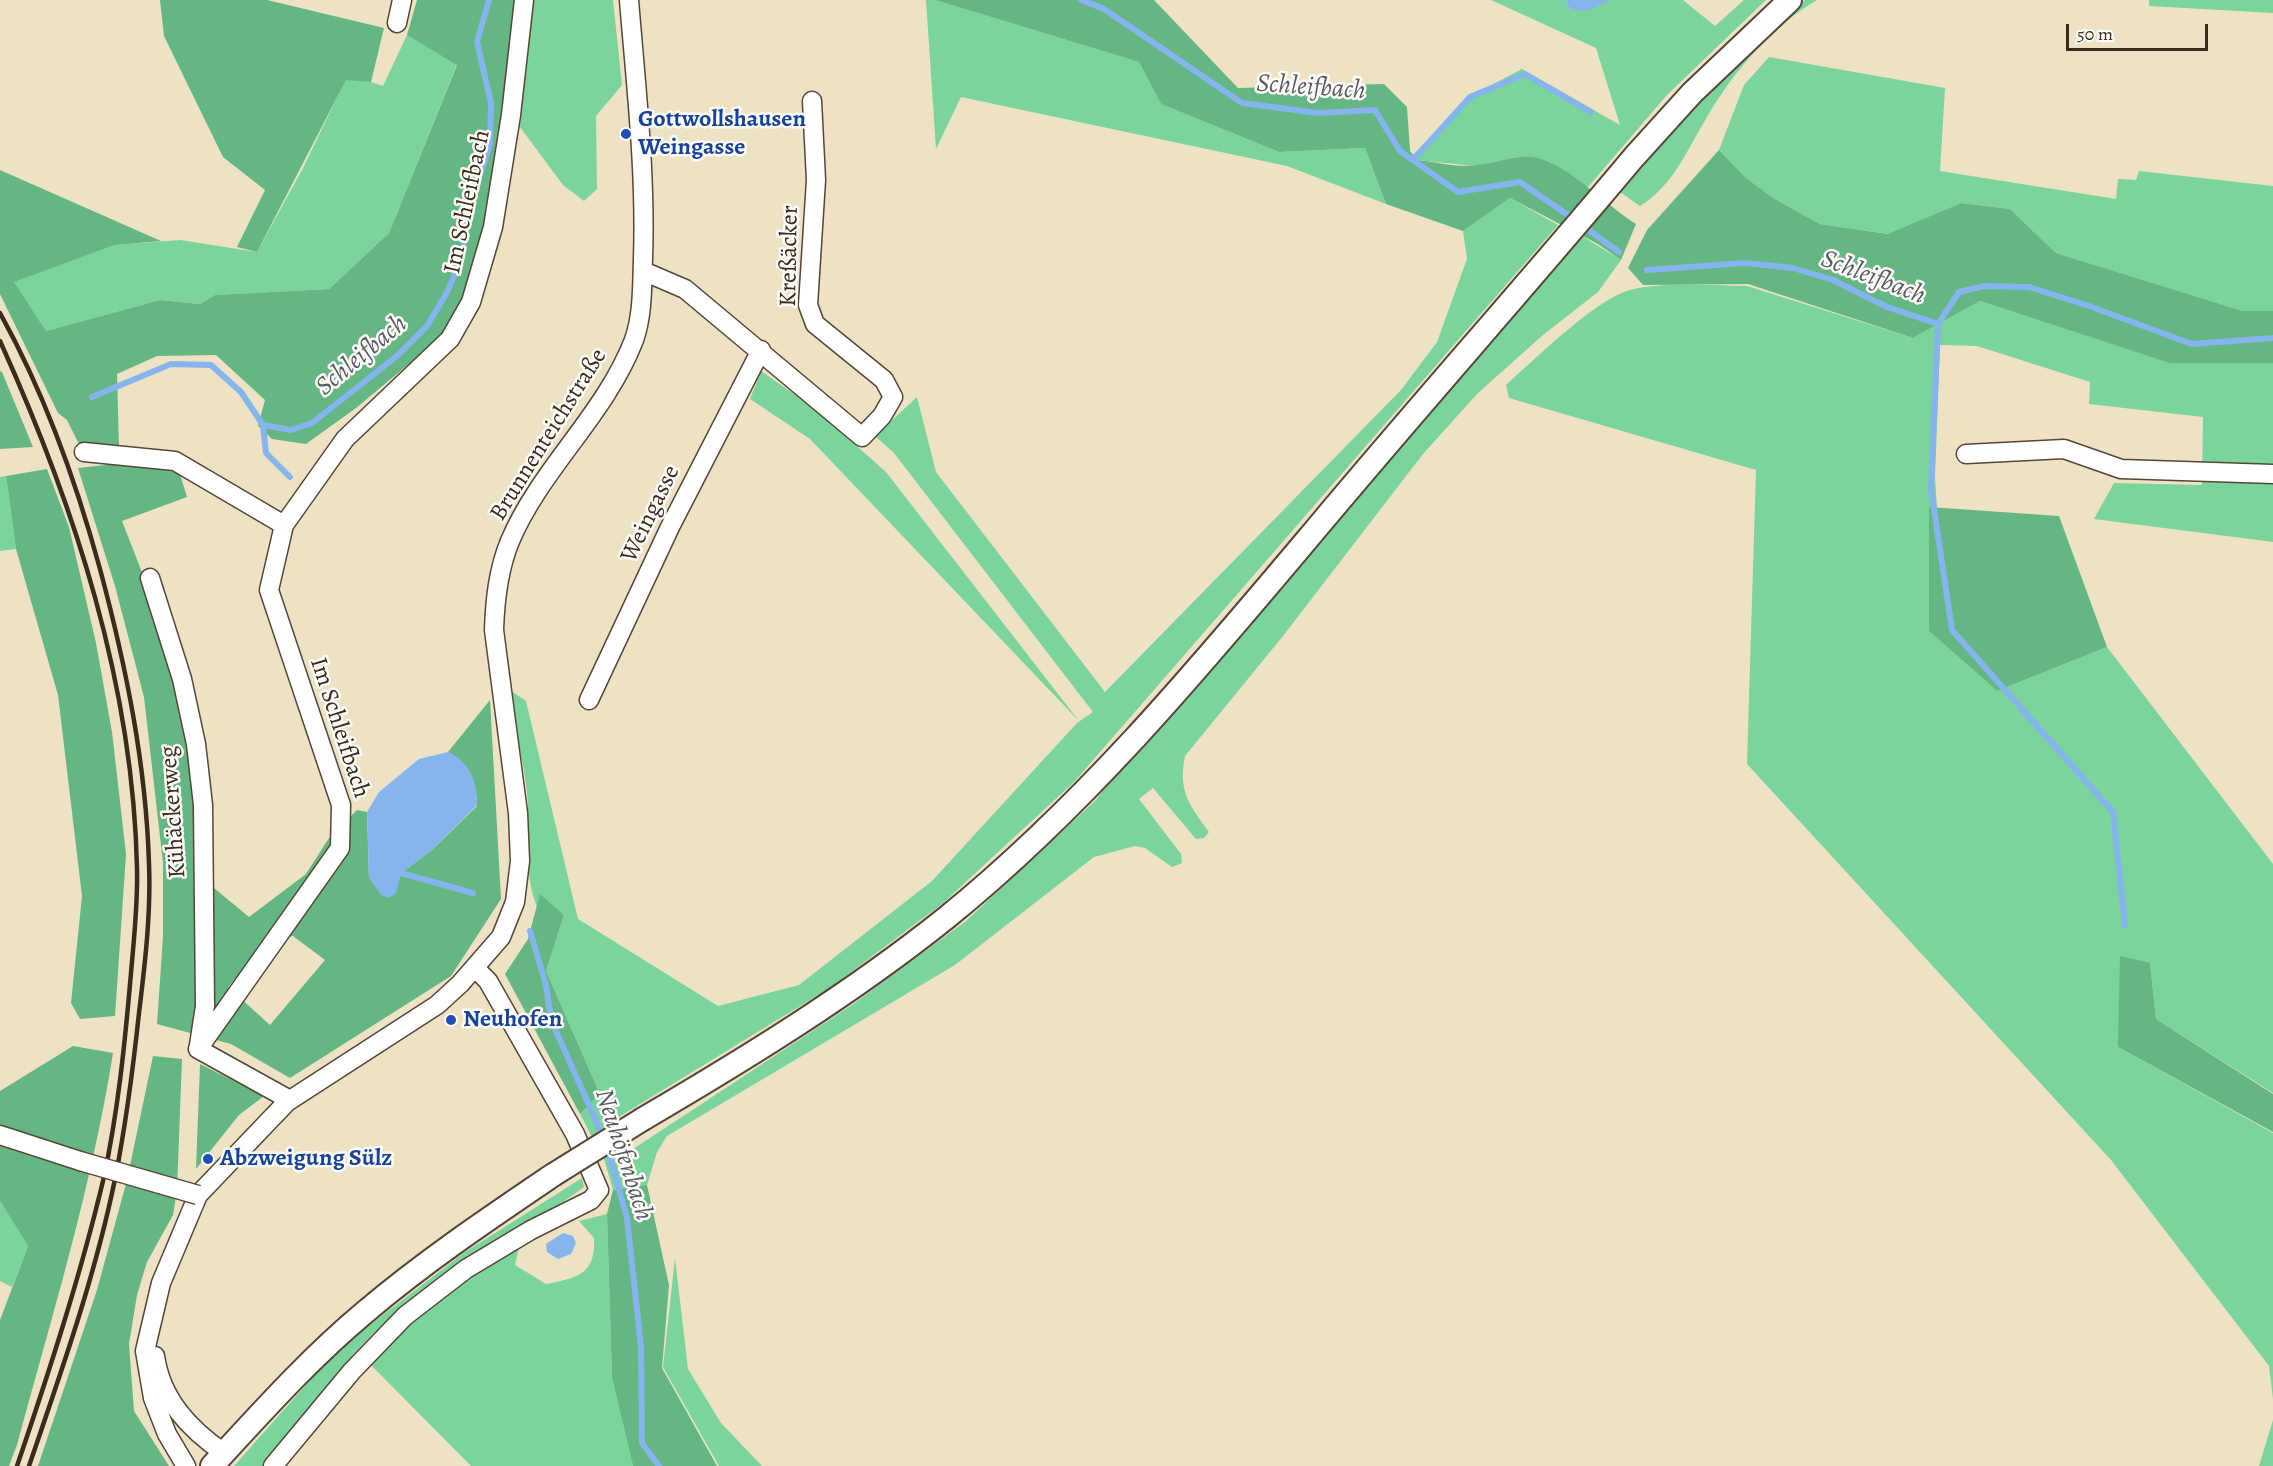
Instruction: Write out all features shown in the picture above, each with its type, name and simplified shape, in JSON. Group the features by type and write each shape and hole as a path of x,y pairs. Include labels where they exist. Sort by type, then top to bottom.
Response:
{"main road":[{"path":"218,1460 293,1380 363,1314 454,1242 553,1175 747,1058 848,991 946,918 1034,840 1222,642 1634,157 1692,93 1790,0"}],"street":[{"path":"397,23 402,0"},
{"name":"Im Schleifbach","path":"198,1049 340,848 341,804 269,590 284,525 345,440 450,339 471,302 493,226 511,115 524,0"},
{"name":"Brunnenteichstraße","path":"198,1195 256,1132 290,1100 437,1005 475,968 501,937 515,902 520,861 518,813 494,630 495,600 502,566 518,524 537,492 601,403 622,367 635,337 641,308 645,207 629,0"},
{"name":"Kreßäcker","path":"760,350 862,437 882,416 893,397 884,380 815,324 808,305 816,180 812,101"},
{"path":"643,271 685,289 760,350"},
{"name":"Weingasse","path":"589,700 670,527 760,350"},
{"path":"1966,454 2064,449 2121,469 2273,474"},
{"path":"84,452 175,461 284,525"},
{"name":"Kühäckerweg","path":"150,578 182,679 196,744 203,805 205,1006 198,1049"},
{"path":"273,1466 351,1371 405,1316 466,1269 531,1230 591,1200 599,1190 575,1134 488,981 475,968"},
{"path":"198,1049 290,1100"},
{"path":"0,1135 198,1195 175,1246 150,1324 146,1351 153,1398 167,1434 186,1466"},
{"path":"150,1324 156,1362 166,1393 184,1420 218,1460"}],"green space":[{"path":"160,0 267,0 384,28 371,82 346,80 257,252 237,247 265,190 223,157 164,36"},
{"path":"417,0 520,0 485,223 466,299 446,333 356,408 306,444 272,439 258,426 265,400 216,355 157,356 117,374 119,448 81,448 67,420 58,413 0,294 0,170 161,241 115,245 14,282 46,331 160,300 200,304 215,295 329,289 389,233 457,65 407,35"},
{"path":"532,0 613,0 622,85 596,116 597,189 584,201 563,185 520,127"},
{"path":"926,0 935,0 1139,62 1161,104 1279,152 1365,148 1386,204 1287,166 961,97 936,149"},
{"path":"935,0 1154,0 1238,88 1384,84 1407,107 1410,151 1417,160 1470,166 1517,157 1541,159 1566,171 1636,224 1621,260 1598,244 1510,198 1463,231 1386,204 1365,148 1279,152 1161,104 1139,62"},
{"path":"1491,0 1565,0 1570,9 1610,0 1683,0 1715,26 1744,0 1766,0 1667,95 1588,187 1518,157 1475,166 1417,160 1413,155 1467,98 1522,69 1620,125 1596,48"},
{"path":"1805,0 1817,0 1783,24 1752,54 1725,88 1676,170 1661,189 1640,206 1620,192 1728,67"},
{"path":"2149,0 2273,0 2273,13 2149,6"},
{"path":"407,35 457,64 389,233 329,289 215,295 200,304 160,300 46,331 13,282 115,245 180,240 257,252 303,168 346,79 383,86"},
{"path":"1769,57 1945,88 1940,171 2116,199 2118,179 2136,180 2139,171 2273,186 2273,311 2243,311 2056,253 2010,209 1961,203 1889,234 1820,224 1773,198 1745,177 1719,150 1744,85"},
{"path":"1719,150 1745,177 1773,198 1820,224 1888,234 1961,203 2010,209 2056,253 2243,311 2273,311 2273,363 2169,363 1980,301 1913,338 1748,284 1643,285 1628,268 1647,230"},
{"path":"1510,198 1558,225 1074,782 943,903 831,987 609,1123 627,1153 852,1005 966,921 1096,800 1128,754 1582,236 1621,260 1598,292 1543,335 1478,393 1423,454 1283,636 1185,756 1184,788 1191,805 1209,832 1204,838 1196,839 1153,788 1139,799 1181,854 1182,863 1172,867 1145,848 1135,846 1094,857 955,965 667,1136 657,1152 647,1185 613,1190 605,1162 580,1114 600,1094 546,971 564,915 540,895 537,907 532,893 528,864 527,792 507,688 526,701 578,919 718,1006 799,985 932,881 1077,723 1093,712 894,453 875,436 917,397 936,472 1105,692 1401,390 1437,342 1467,259 1463,231"},
{"path":"1667,285 1747,286 1913,338 1980,301 2169,363 2273,363 2273,542 2094,519 2114,483 2202,485 2203,417 2089,404 2090,382 1977,346 1940,345 1935,478 1937,508 1929,508 1929,631 1997,691 2107,647 2273,864 2273,1093 2156,1019 2150,963 2118,1047 2273,1133 2273,1399 2269,1366 2111,1160 1747,764 1756,470 1509,398 1506,385 1595,308 1624,292"},
{"path":"0,371 2,372 33,447 0,449"},
{"path":"761,371 814,408 886,472 1079,721 810,439 750,399"},
{"path":"132,462 179,471 187,497 122,521 152,598 185,731 196,803 197,874 249,917 306,874 329,838 357,810 367,812 369,878 401,873 432,850 477,806 476,789 471,774 456,756 448,752 490,700 501,899 451,976 290,1078 231,1044 157,1024 163,937 163,863 144,697 115,586 78,468","holes":["293,936 325,960 270,1025 228,987 265,943"]},
{"path":"47,469 69,527 96,643 112,732 126,854 115,1016 80,1019 71,1003 82,896 58,695 16,549 6,476"},
{"path":"6,476 16,549 0,551 0,477"},
{"path":"1929,507 2059,516 2107,647 1997,691 1929,631"},
{"path":"540,894 564,915 546,971 600,1094 580,1114 505,974 528,939"},
{"path":"2120,956 2150,963 2156,1019 2273,1094 2273,1132 2118,1047"},
{"path":"73,1046 113,1053 83,1201 57,1299 17,1445 9,1466 0,1466 0,1320 28,1246 0,1201 0,1091"},
{"path":"153,1056 182,1059 177,1190 173,1215 147,1262 137,1295 129,1344 134,1411 169,1466 38,1466 97,1290 127,1180"},
{"path":"200,1064 264,1096 239,1115 196,1169"},
{"path":"582,1178 584,1187 426,1289 401,1308 363,1344 333,1378 264,1466 234,1466 336,1351 465,1252"},
{"path":"647,1185 669,1285 662,1368 717,1466 633,1466 612,1378 607,1214 613,1190"},
{"path":"0,1201 28,1246 12,1287 0,1281"},
{"path":"607,1214 612,1378 633,1466 471,1466 368,1362 399,1329 470,1277 519,1248 515,1265 546,1284 583,1272 592,1260 594,1238 579,1221"},
{"path":"675,1258 688,1369 721,1423 762,1466 719,1466 663,1367"},
{"path":"2273,1420 2273,1466 2259,1466"}],"water":[{"path":"1565,0 1610,0 1587,11 1570,9"},
{"path":"448,752 462,761 471,774 476,788 477,805 432,850 401,873 396,893 389,898 381,895 369,878 367,812 379,792 419,759"},
{"path":"563,1233 573,1236 576,1243 571,1254 558,1259 547,1252 546,1244"}],"waterway":[{"name":"Schleifbach","path":"92,397 171,364 211,365 241,392 263,425 291,430 312,423 397,356 427,326 445,296 461,261 470,205 490,144 491,103 477,42 489,0"},
{"name":"Schleifbach","path":"1081,0 1104,9 1242,103 1318,113 1375,110 1400,151 1458,192 1520,182 1575,220"},
{"path":"1414,159 1470,97 1525,74 1591,112"},
{"name":"Schleifbach","path":"1583,226 1619,252"},
{"name":"Schleifbach","path":"1647,270 1745,263 1793,268 1833,280 1887,307 1938,324 1959,292 1984,286 2029,287 2089,306 2192,344 2273,338"},
{"path":"1938,324 1931,489 1952,630 2113,812 2125,926"},
{"name":"Neuhöfenbach","path":"263,425 266,453 290,477"},
{"name":"Neuhöfenbach","path":"399,866 401,873 473,893"},
{"name":"Neuhöfenbach","path":"530,931 546,985 551,1020 609,1154 627,1218 641,1347 642,1443 659,1466"}],"railway":[{"path":"0,313 31,375 58,438 81,503 100,569 133,715 144,789 149,864 148,920 143,976 129,1096 115,1179 98,1252 29,1466"},
{"path":"0,341 52,468 95,598 112,664 124,731 133,799 137,868 136,920 126,1025 117,1103 103,1181 74,1289 17,1466"}],"place":[{"name":"Gottwollshausen Weingasse","path":"626,134"},
{"name":"Neuhofen","path":"451,1020"},
{"name":"Abzweigung Sülz","path":"208,1159"}]}
